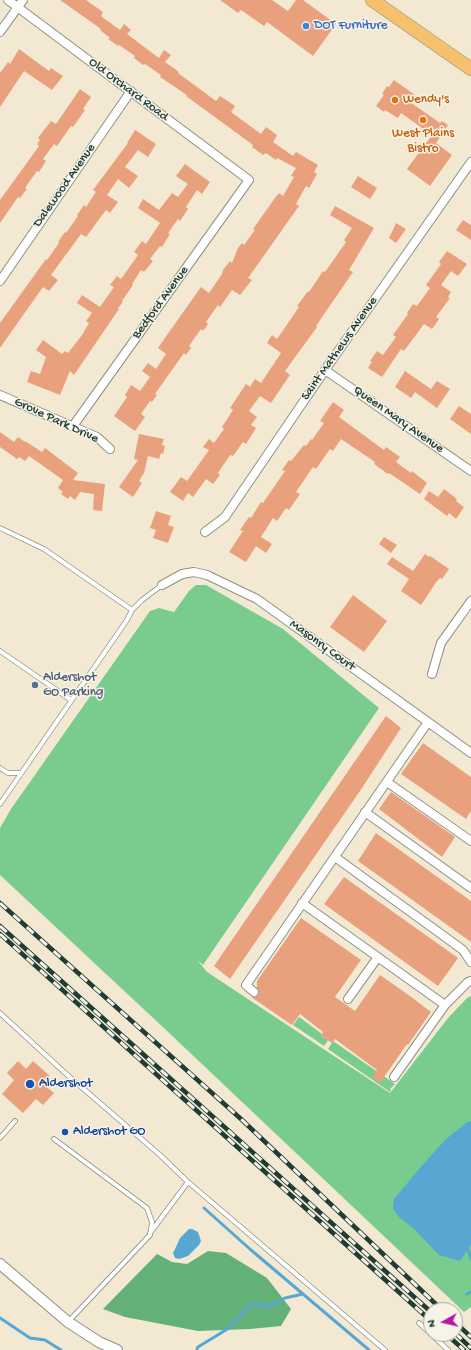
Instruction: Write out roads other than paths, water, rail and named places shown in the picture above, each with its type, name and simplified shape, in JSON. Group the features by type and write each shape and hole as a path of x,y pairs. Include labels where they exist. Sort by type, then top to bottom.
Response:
{"main road":[{"path":"372,0 471,69"}],"street":[{"name":"Old Orchard Road","path":"8,0 249,180"},
{"path":"0,32 22,0"},
{"name":"Dalewood Avenue","path":"0,281 131,91"},
{"name":"Saint Mathews Avenue","path":"205,532 225,517 325,370 471,162"},
{"name":"Bedford Avenue","path":"73,426 249,180"},
{"name":"Queen Mary Avenue","path":"325,370 471,471"},
{"name":"Grove Park Drive","path":"0,395 97,437 110,449"},
{"name":"Masonry Court","path":"162,585 182,574 194,572 207,574 257,600 471,753"},
{"path":"432,674 441,643 471,601"},
{"path":"254,992 246,985 428,722"},
{"path":"387,782 471,841"},
{"path":"366,812 471,888"},
{"path":"335,857 463,950 471,962"},
{"path":"302,903 445,1005"},
{"path":"348,999 378,958"},
{"path":"394,1077 445,1005 468,982 471,981"},
{"path":"0,1264 68,1322 98,1342 117,1350"}],"lane":[{"path":"0,528 44,549 132,610"},
{"path":"0,804 127,620 132,610 142,600 162,585"},
{"path":"0,651 71,700"},
{"path":"0,768 8,773 21,774"},
{"path":"0,1013 64,1072 160,1155 188,1182 385,1350"},
{"path":"0,1138 15,1121"},
{"path":"54,1139 147,1208 152,1222 150,1233"},
{"path":"68,1322 150,1233 188,1182"},
{"path":"419,1323 423,1327"},
{"path":"440,1342 448,1350"}],"water":[{"path":"471,1121 471,1245 460,1261 439,1255 413,1228 399,1217 393,1209 394,1199 419,1169 445,1140 467,1122"},
{"path":"189,1229 198,1232 201,1241 188,1256 179,1259 175,1258 173,1253 180,1238"}],"waterway":[{"path":"204,1208 369,1350"},
{"path":"467,1245 471,1259"},
{"path":"467,1294 471,1292"},
{"path":"197,1349 229,1328 250,1305 259,1304 267,1307 285,1298 303,1294"},
{"path":"0,1318 30,1338 45,1340 61,1350"}],"railway":[{"path":"0,903 241,1119 434,1302"},
{"path":"0,926 423,1305"},
{"path":"0,934 423,1314"},
{"path":"463,1330 471,1337"},
{"path":"463,1340 471,1348"},
{"path":"455,1342 464,1350"}],"place":[{"name":"DOT Furniture","path":"306,26"},
{"name":"Wendy's","path":"395,100"},
{"name":"West Plains Bistro","path":"423,120"},
{"name":"Aldershot GO Parking","path":"35,685"},
{"name":"Aldershot","path":"30,1084"},
{"name":"Aldershot GO","path":"65,1132"}]}
